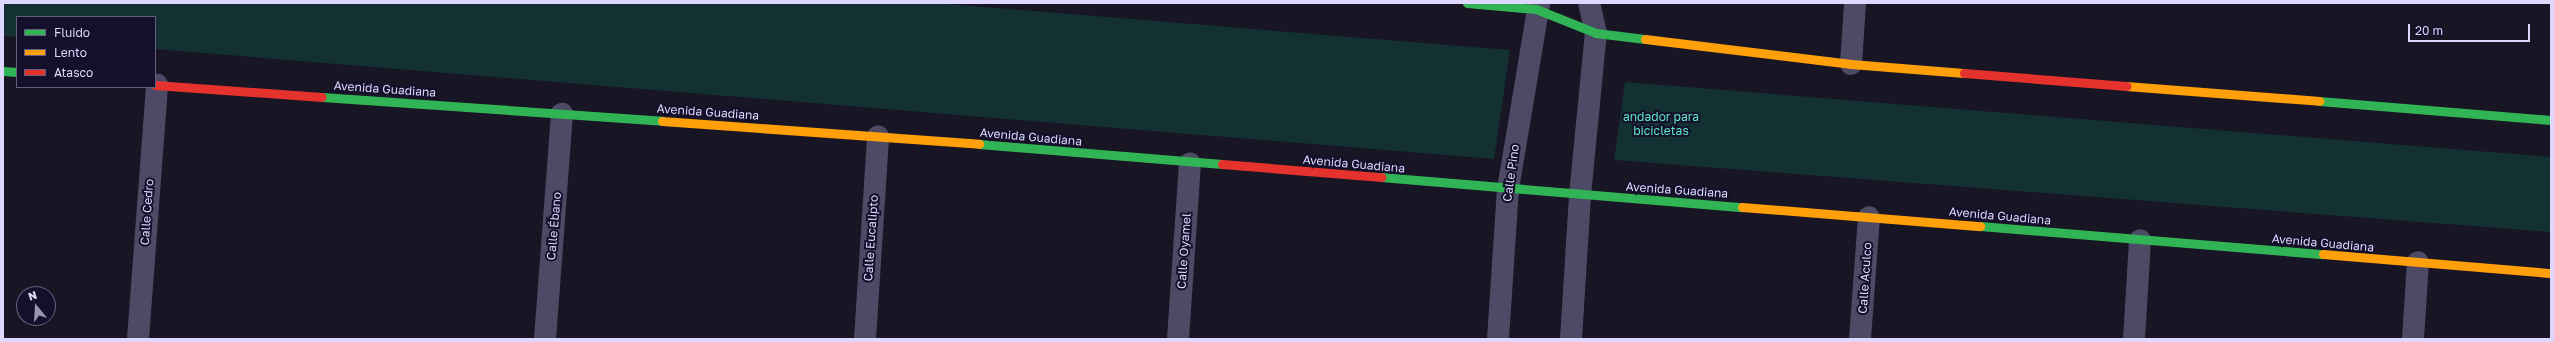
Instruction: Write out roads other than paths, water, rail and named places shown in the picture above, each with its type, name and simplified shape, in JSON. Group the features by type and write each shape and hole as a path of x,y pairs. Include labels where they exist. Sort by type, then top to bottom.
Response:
{"street":[{"path":"1466,3 1537,6 1596,32 1851,64 2551,120"},
{"path":"1571,339 1580,195 1596,32 1589,3"},
{"path":"1851,64 1855,3"},
{"name":"Calle Pino","path":"1498,339 1508,189 1537,6"},
{"path":"3,71 16,72"},
{"name":"Avenida Guadiana","path":"156,85 878,136 1580,195 1869,217 2551,273"},
{"name":"Calle Cedro","path":"138,339 156,88"},
{"name":"Calle Ébano","path":"545,339 562,114"},
{"name":"Calle Eucalipto","path":"865,339 878,136"},
{"name":"Calle Oyamel","path":"1178,339 1190,163"},
{"name":"Calle Aculco","path":"1860,339 1869,217"},
{"path":"2134,339 2140,240"},
{"path":"2413,339 2418,262"}],"park label":[{"name":"andador para bicicletas","path":"1661,124"}]}
